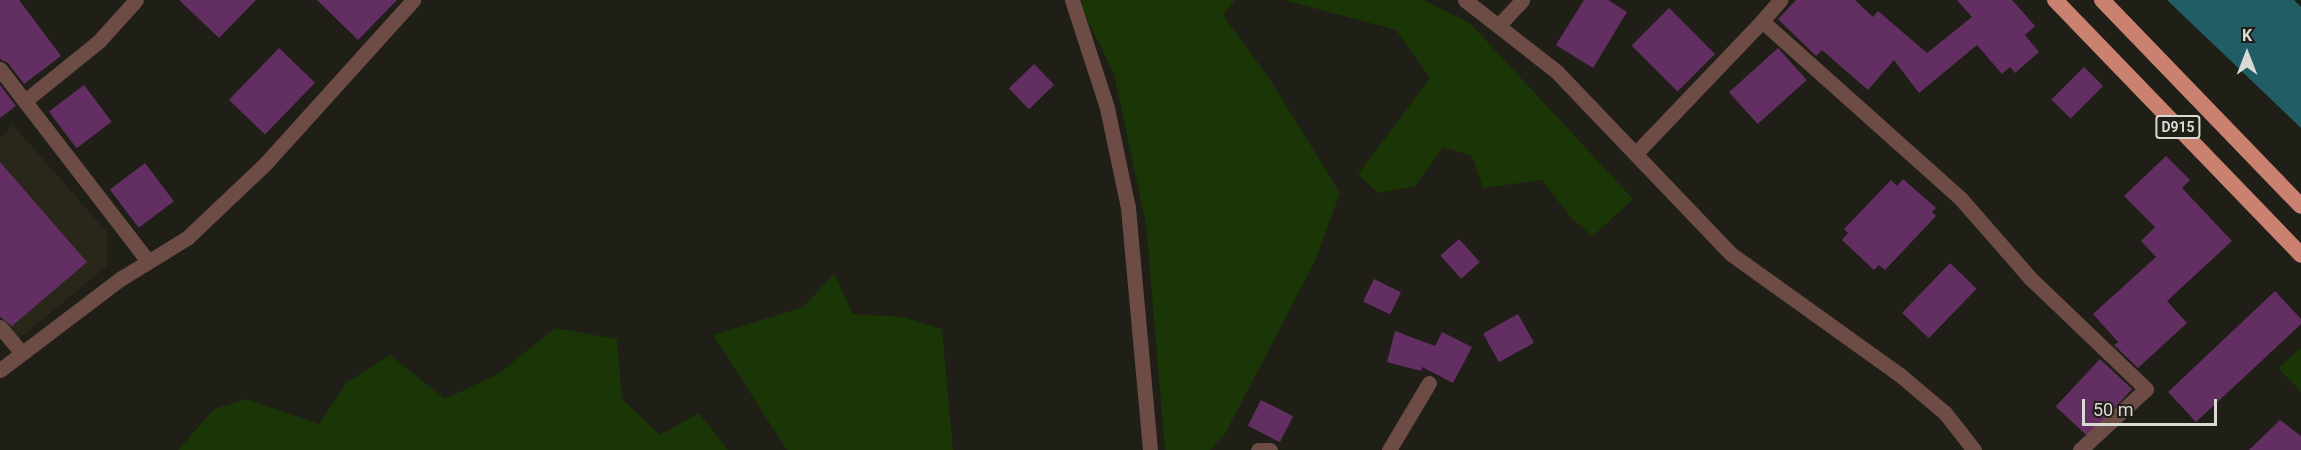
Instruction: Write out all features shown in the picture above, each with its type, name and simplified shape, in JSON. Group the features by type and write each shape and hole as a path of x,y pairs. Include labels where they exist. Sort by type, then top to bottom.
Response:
{"highway":[{"name":"D915","path":"2055,0 2301,255"},
{"name":"D915","path":"2102,0 2301,206"}],"street":[{"path":"26,100 99,41 136,0"},
{"path":"0,369 148,261 187,238 265,164 413,0"},
{"path":"1072,0 1107,108 1128,208 1150,450"},
{"path":"1465,0 1557,72 1637,152 1731,254 1900,375 1945,413 1974,450"},
{"path":"1499,25 1522,0"},
{"path":"1637,152 1780,0"},
{"path":"1761,21 1961,200 2031,279 2146,388 2080,450"},
{"path":"0,69 148,261"},
{"path":"0,327 22,353"},
{"path":"1389,450 1429,383"},
{"path":"1258,450 1270,450"}],"shaded area":[{"path":"13,125 107,232 107,266 19,339 0,316 0,138"}],"green space":[{"path":"1082,0 1235,0 1223,15 1271,81 1340,193 1315,261 1225,434 1210,450 1165,450 1146,224 1114,74 1082,9"},
{"path":"1284,0 1423,0 1470,23 1633,199 1593,236 1572,219 1542,180 1483,188 1472,156 1443,147 1415,186 1378,193 1358,174 1430,78 1396,30"},
{"path":"834,274 853,314 904,317 942,329 953,450 787,450 713,335 803,307"},
{"path":"555,328 617,339 622,399 660,435 699,413 728,450 178,450 214,409 246,399 319,424 346,383 390,355 445,399 498,374"},
{"path":"2301,348 2301,392 2278,368"}],"water":[{"path":"2167,0 2294,0 2301,7 2301,128"}],"building":[{"path":"0,0 19,0 61,56 24,84 8,63 0,59"},
{"path":"179,0 256,0 219,38"},
{"path":"317,0 397,0 358,40"},
{"path":"1584,0 1608,0 1627,12 1593,68 1556,45"},
{"path":"1796,0 1855,0 1873,17 1878,11 1927,53 1972,17 1957,0 2012,0 2035,26 2025,35 2039,52 2015,73 2010,67 2002,74 1977,45 1919,93 1894,60 1868,90 1822,50 1816,56 1778,19"},
{"path":"1669,8 1715,54 1677,91 1632,45"},
{"path":"279,48 315,83 265,135 229,100"},
{"path":"1778,48 1807,80 1758,124 1729,92"},
{"path":"1034,64 1054,85 1029,109 1009,88"},
{"path":"2084,67 2103,86 2071,119 2051,100"},
{"path":"0,85 16,106 0,118"},
{"path":"84,85 112,122 77,148 49,111"},
{"path":"2166,156 2190,180 2182,188 2232,241 2167,301 2187,323 2138,368 2114,345 2118,342 2093,314 2156,257 2141,241 2155,227 2124,196"},
{"path":"0,162 87,262 12,326 0,317"},
{"path":"145,163 174,201 139,228 110,189"},
{"path":"1903,179 1936,208 1932,212 1936,216 1885,270 1879,265 1874,270 1842,240 1848,233 1844,229 1891,180 1897,186"},
{"path":"1459,239 1480,262 1461,279 1440,256"},
{"path":"1950,263 1977,289 1929,338 1902,313"},
{"path":"1374,279 1401,292 1390,315 1363,301"},
{"path":"2275,291 2301,319 2301,324 2196,422 2168,392"},
{"path":"1518,314 1534,343 1499,362 1483,333"},
{"path":"1395,331 1435,346 1442,332 1472,347 1453,383 1422,367 1421,371 1387,362"},
{"path":"2100,359 2132,389 2088,437 2056,407"},
{"path":"1261,400 1293,416 1280,442 1248,426"},
{"path":"2280,420 2301,436 2301,450 2249,450"}]}
